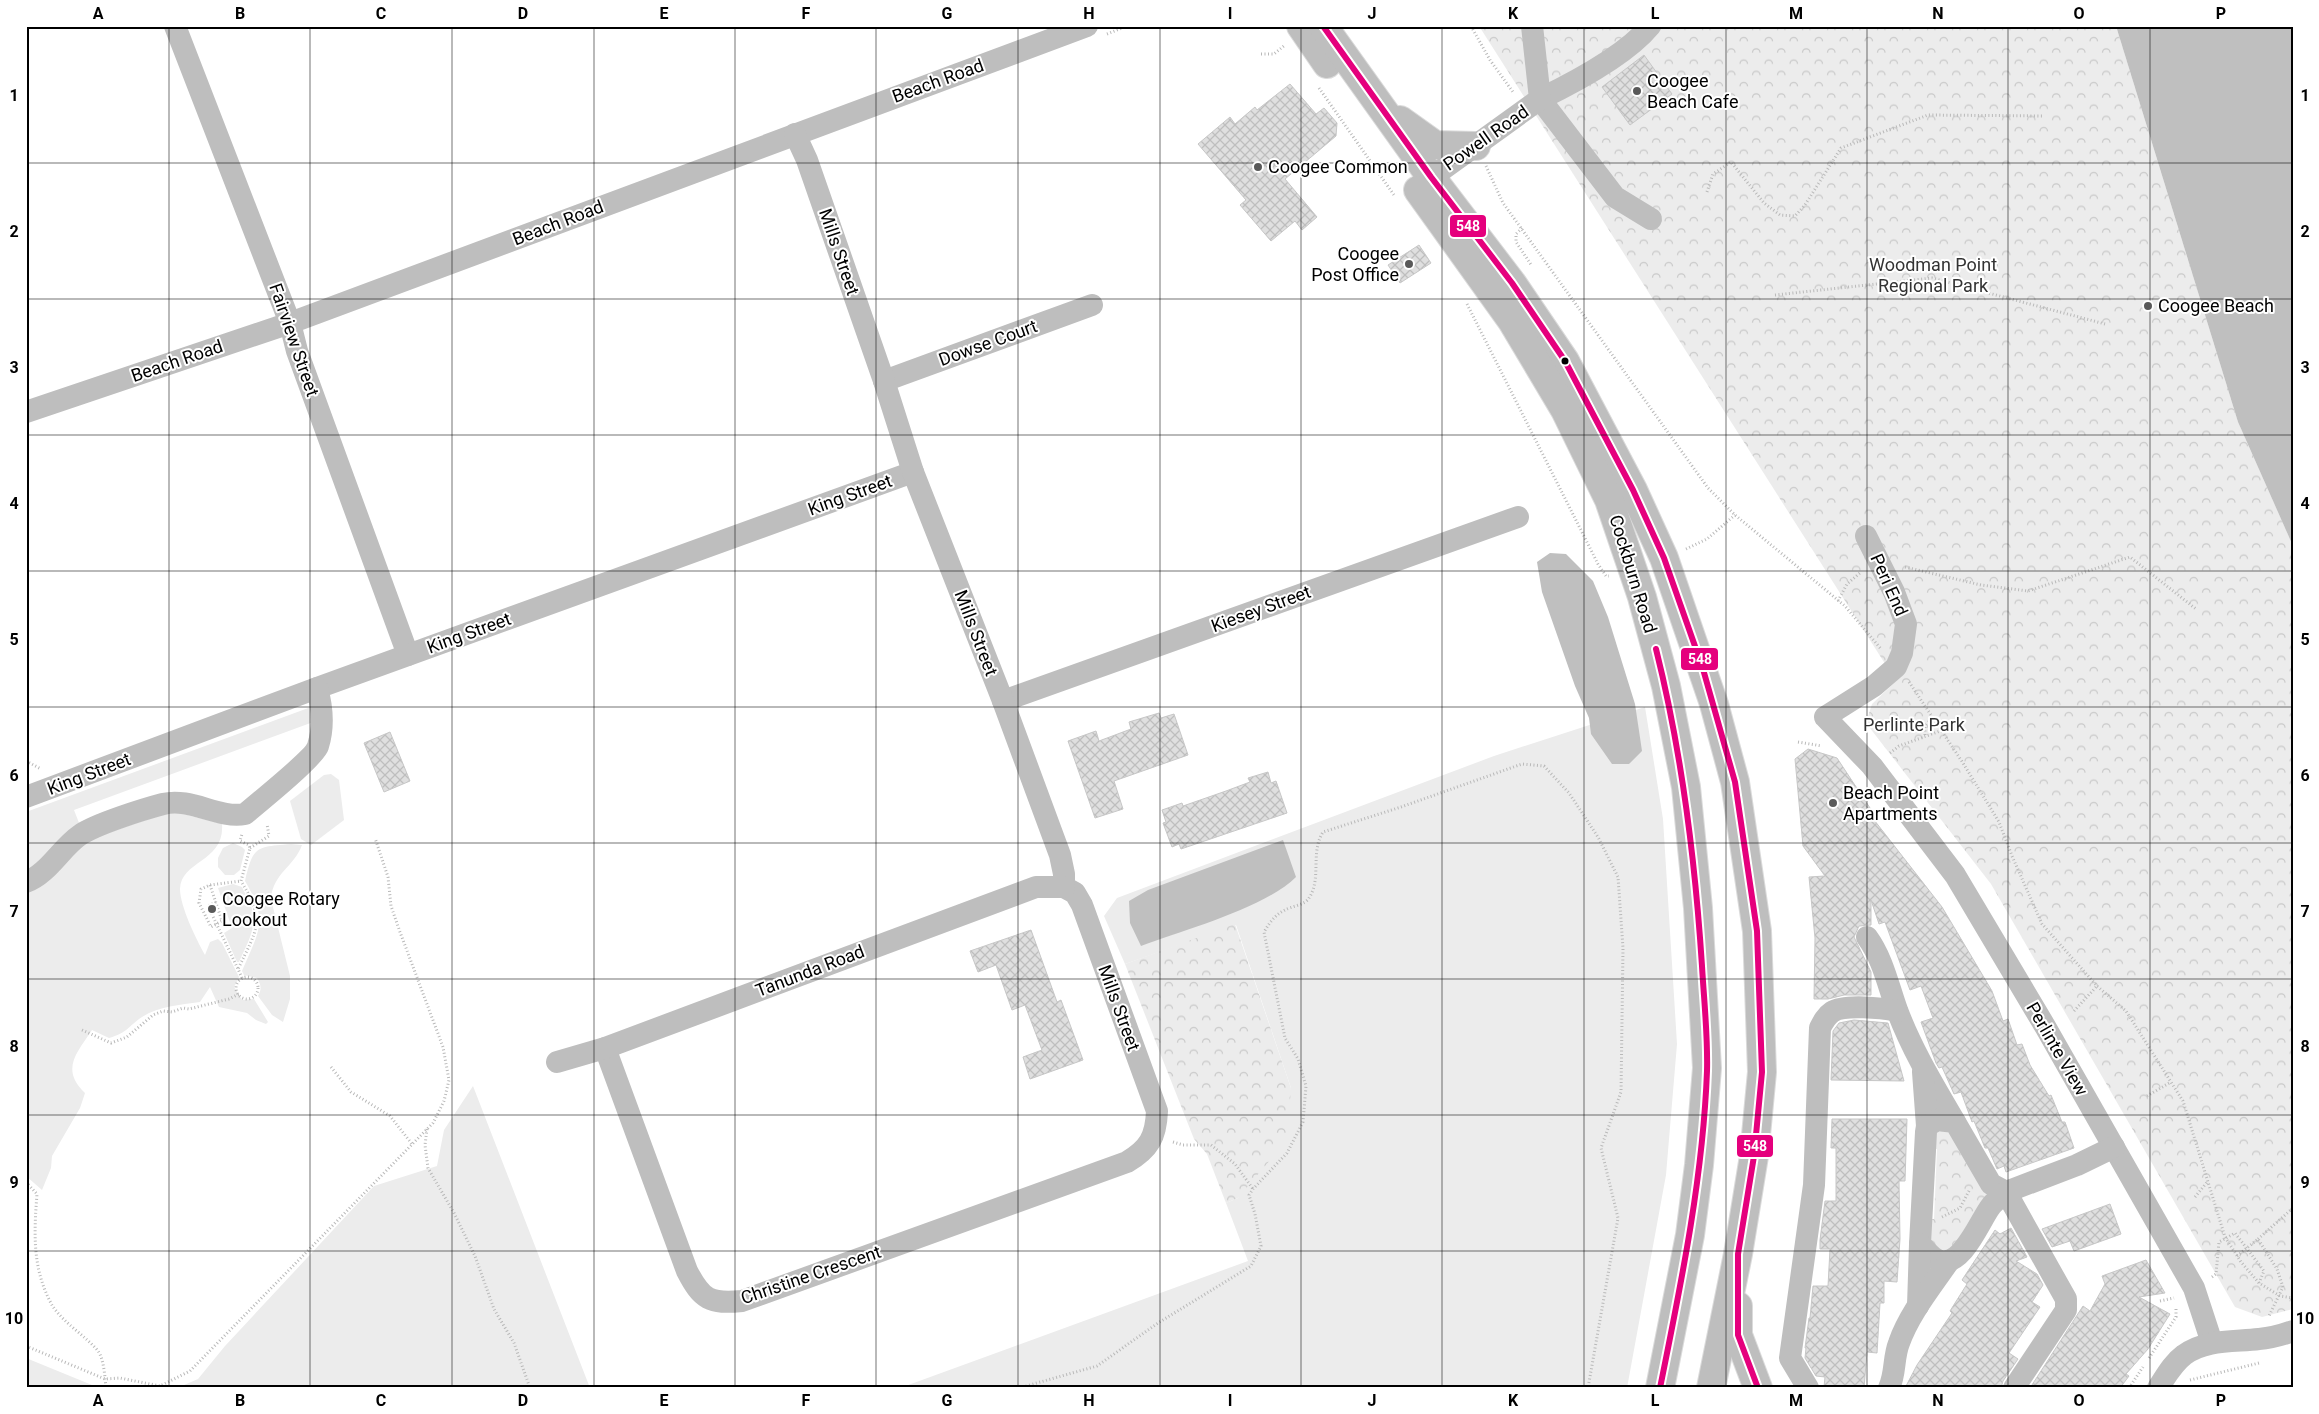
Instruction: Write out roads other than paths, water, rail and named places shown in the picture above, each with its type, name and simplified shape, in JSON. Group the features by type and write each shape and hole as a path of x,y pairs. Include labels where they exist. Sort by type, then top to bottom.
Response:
{"main road":[{"name":"Cockburn Road","path":"1323,26 1379,104 1415,188 1512,283 1565,361 1633,490 1664,558 1714,704 1735,782 1757,931 1762,1072 1754,1156 1738,1254 1711,1388"},
{"name":"Cockburn Road","path":"1294,35 1415,188 1512,321 1565,410 1610,500 1642,597 1668,696 1687,797 1699,916 1707,1068 1699,1165 1690,1235 1660,1388"},
{"path":"1379,104 1435,146 1476,146"},
{"path":"1738,1254 1738,1335 1758,1388"}],"street":[{"name":"Fairview Street","path":"175,26 290,323 297,351 408,655"},
{"name":"Beach Road","path":"26,412 290,323 1087,26"},
{"name":"Powell Road","path":"1415,188 1540,99 1532,26"},
{"path":"1650,26 1642,36 1577,81 1540,99 1615,197 1651,219"},
{"name":"Mills Street","path":"795,134 807,160 884,381 913,472 1003,701 1060,855 1064,874 1064,887 1075,894 1082,905 1157,1111 1155,1132"},
{"name":"Dowse Court","path":"884,381 1092,305"},
{"name":"King Street","path":"26,797 317,688 913,472"},
{"name":"Kiesey Street","path":"1003,701 1518,517"},
{"name":"Peri End","path":"1825,717 1874,686 1896,666 1902,653 1906,624 1894,592 1866,536"},
{"path":"26,882 47,868 62,849 82,834 165,804 201,806 232,816 245,814 305,762 318,747 322,706 317,688"},
{"name":"Perlinte View","path":"1825,717 1872,766 1955,875 2194,1288 2212,1343"},
{"name":"Tanunda Road","path":"557,1062 604,1048 1036,887 1064,887"},
{"path":"1867,937 1879,954 1898,1010 1923,1068 1991,1184 2006,1192 2066,1300 2066,1310 2014,1388"},
{"path":"1808,1388 1790,1358 1814,1185 1820,1028 1826,1018 1833,1012 1846,1008 1898,1010"},
{"name":"Christine Crescent","path":"604,1048 687,1272 696,1287 707,1299 725,1303 742,1301 1127,1162 1142,1153 1155,1132"},
{"path":"1918,1307 1927,1126 1923,1068"},
{"path":"1927,1126 1938,1120 1955,1122"},
{"path":"1920,1244 1933,1257 1941,1261 1949,1260 1963,1252 1992,1205 2006,1192 2077,1165 2114,1147"},
{"path":"1889,1387 1895,1374 1898,1344 1918,1307 1949,1260"},
{"path":"2158,1388 2176,1362 2185,1354 2212,1343 2260,1339 2293,1331"}],"place":[{"name":"Coogee Beach Cafe","path":"1637,91"},
{"name":"Coogee Common","path":"1258,167"},
{"name":"Coogee Post Office","path":"1409,264"},
{"name":"Coogee Beach","path":"2148,306"},
{"name":"Beach Point Apartments","path":"1833,803"},
{"name":"Coogee Rotary Lookout","path":"212,909"}],"park label":[{"name":"Woodman Point Regional Park","path":"1933,275"},
{"name":"Perlinte Park","path":"1914,725"}]}
